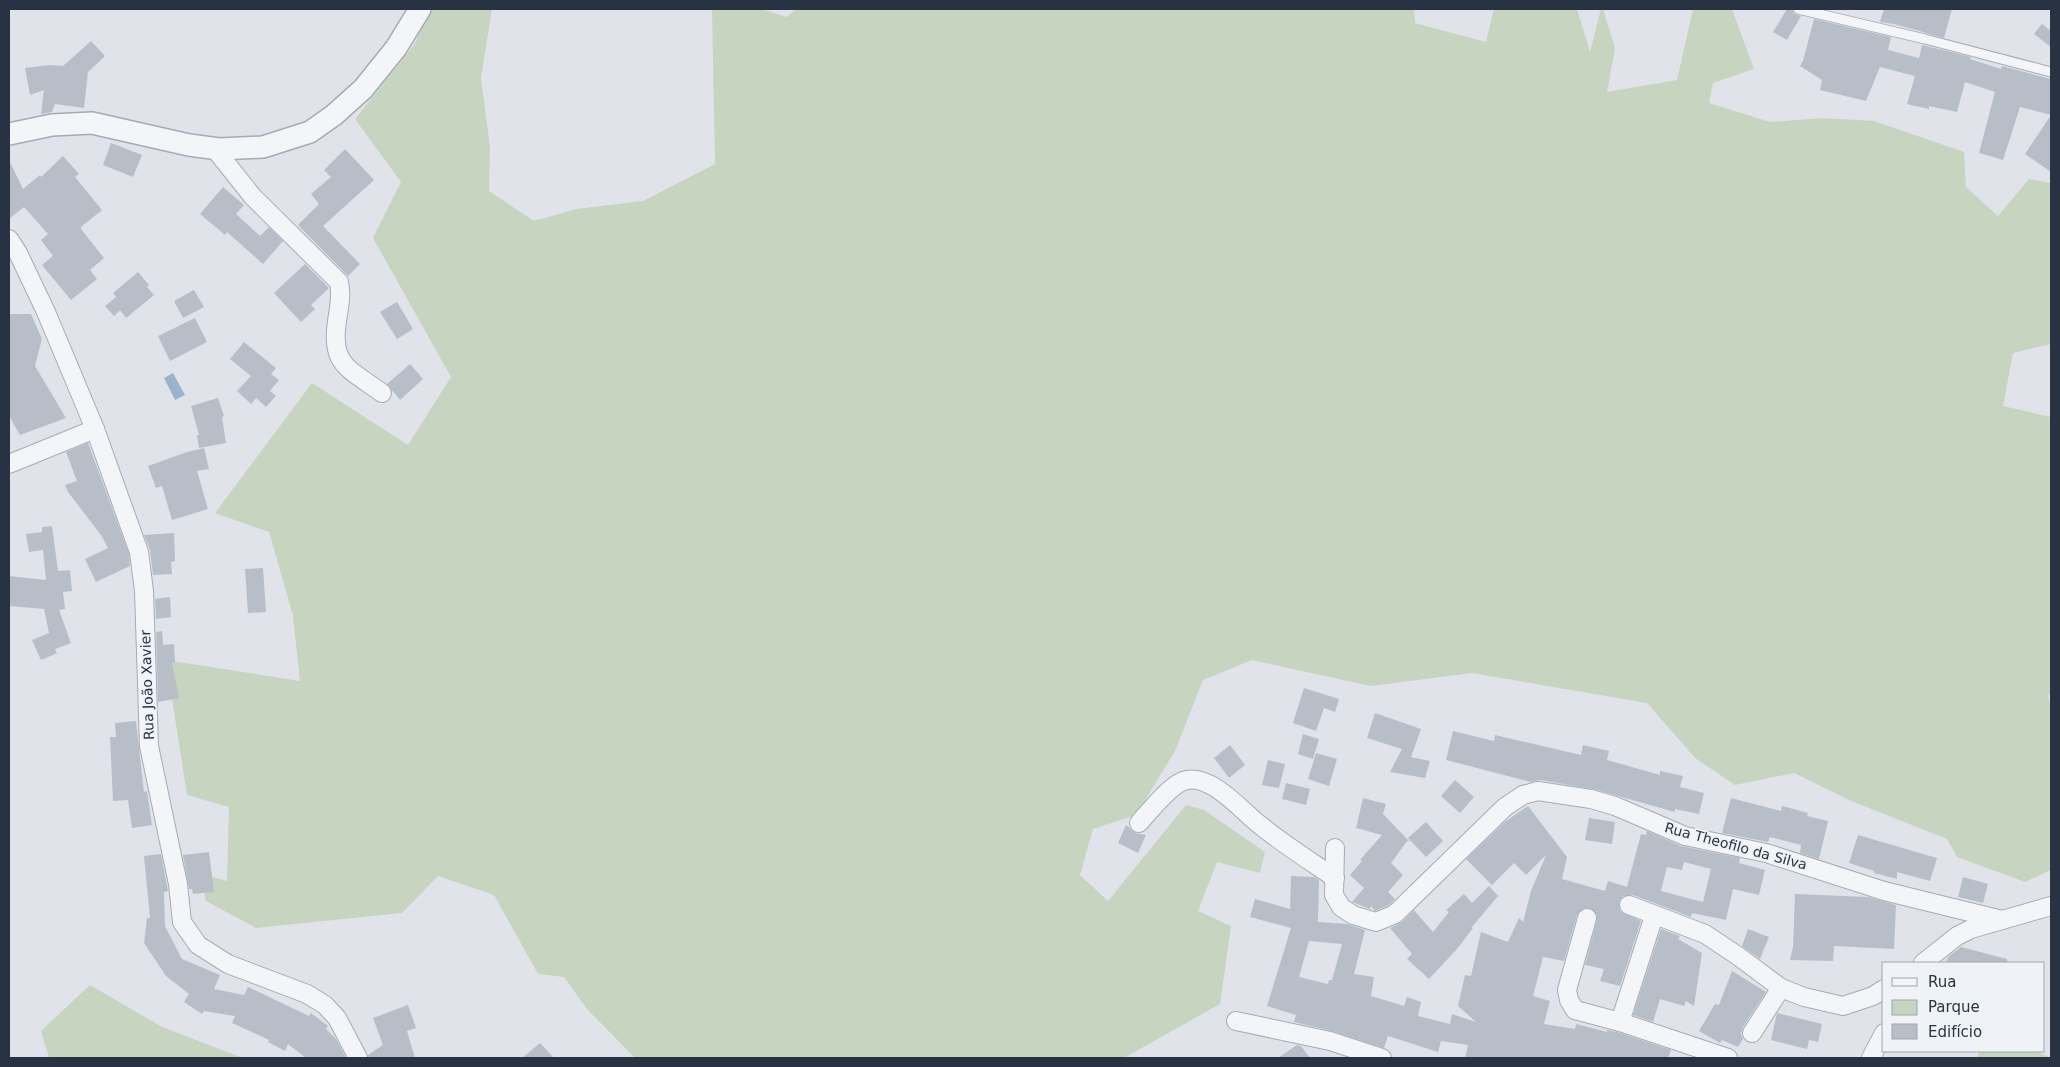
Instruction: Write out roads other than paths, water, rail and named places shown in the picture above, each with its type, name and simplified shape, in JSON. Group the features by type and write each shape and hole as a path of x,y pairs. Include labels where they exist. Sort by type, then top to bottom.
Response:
{"street":[{"path":"9,134 52,125 92,123 149,138 214,148 263,147 310,132 334,115 363,89 396,48 420,9"},
{"path":"214,148 253,197 339,282 340,298 334,338 338,355 344,364 382,393"},
{"name":"Rua João Xavier","path":"9,238 46,312 95,429 139,552 144,590 149,746 178,884 182,922 198,945 228,964 307,994 325,1005 338,1018 358,1058"},
{"path":"9,464 95,429"},
{"path":"1139,823 1177,784 1187,780 1199,779 1230,796 1260,825 1335,878"},
{"name":"Rua Theofilo da Silva","path":"1335,848 1334,895 1341,908 1352,915 1376,922 1395,914 1506,807 1524,795 1538,791 1590,799 1615,806 1684,836 1766,853 1884,891 2002,920"},
{"path":"1629,905 1705,934 1781,988 1804,998 1843,1006 1873,996 1882,990"},
{"path":"1924,962 1957,936 1971,929 2051,906"},
{"path":"1620,1022 1654,916"},
{"path":"1588,918 1567,990 1569,1000 1576,1010 1620,1022 1728,1058"},
{"path":"1752,1033 1781,988"},
{"path":"1236,1021 1330,1041 1382,1058"},
{"path":"1871,1058 1882,1037"}],"lane":[{"path":"1798,9 1925,39 2051,72"}],"water":[{"path":"173,373 185,395 175,400 164,378"}]}
